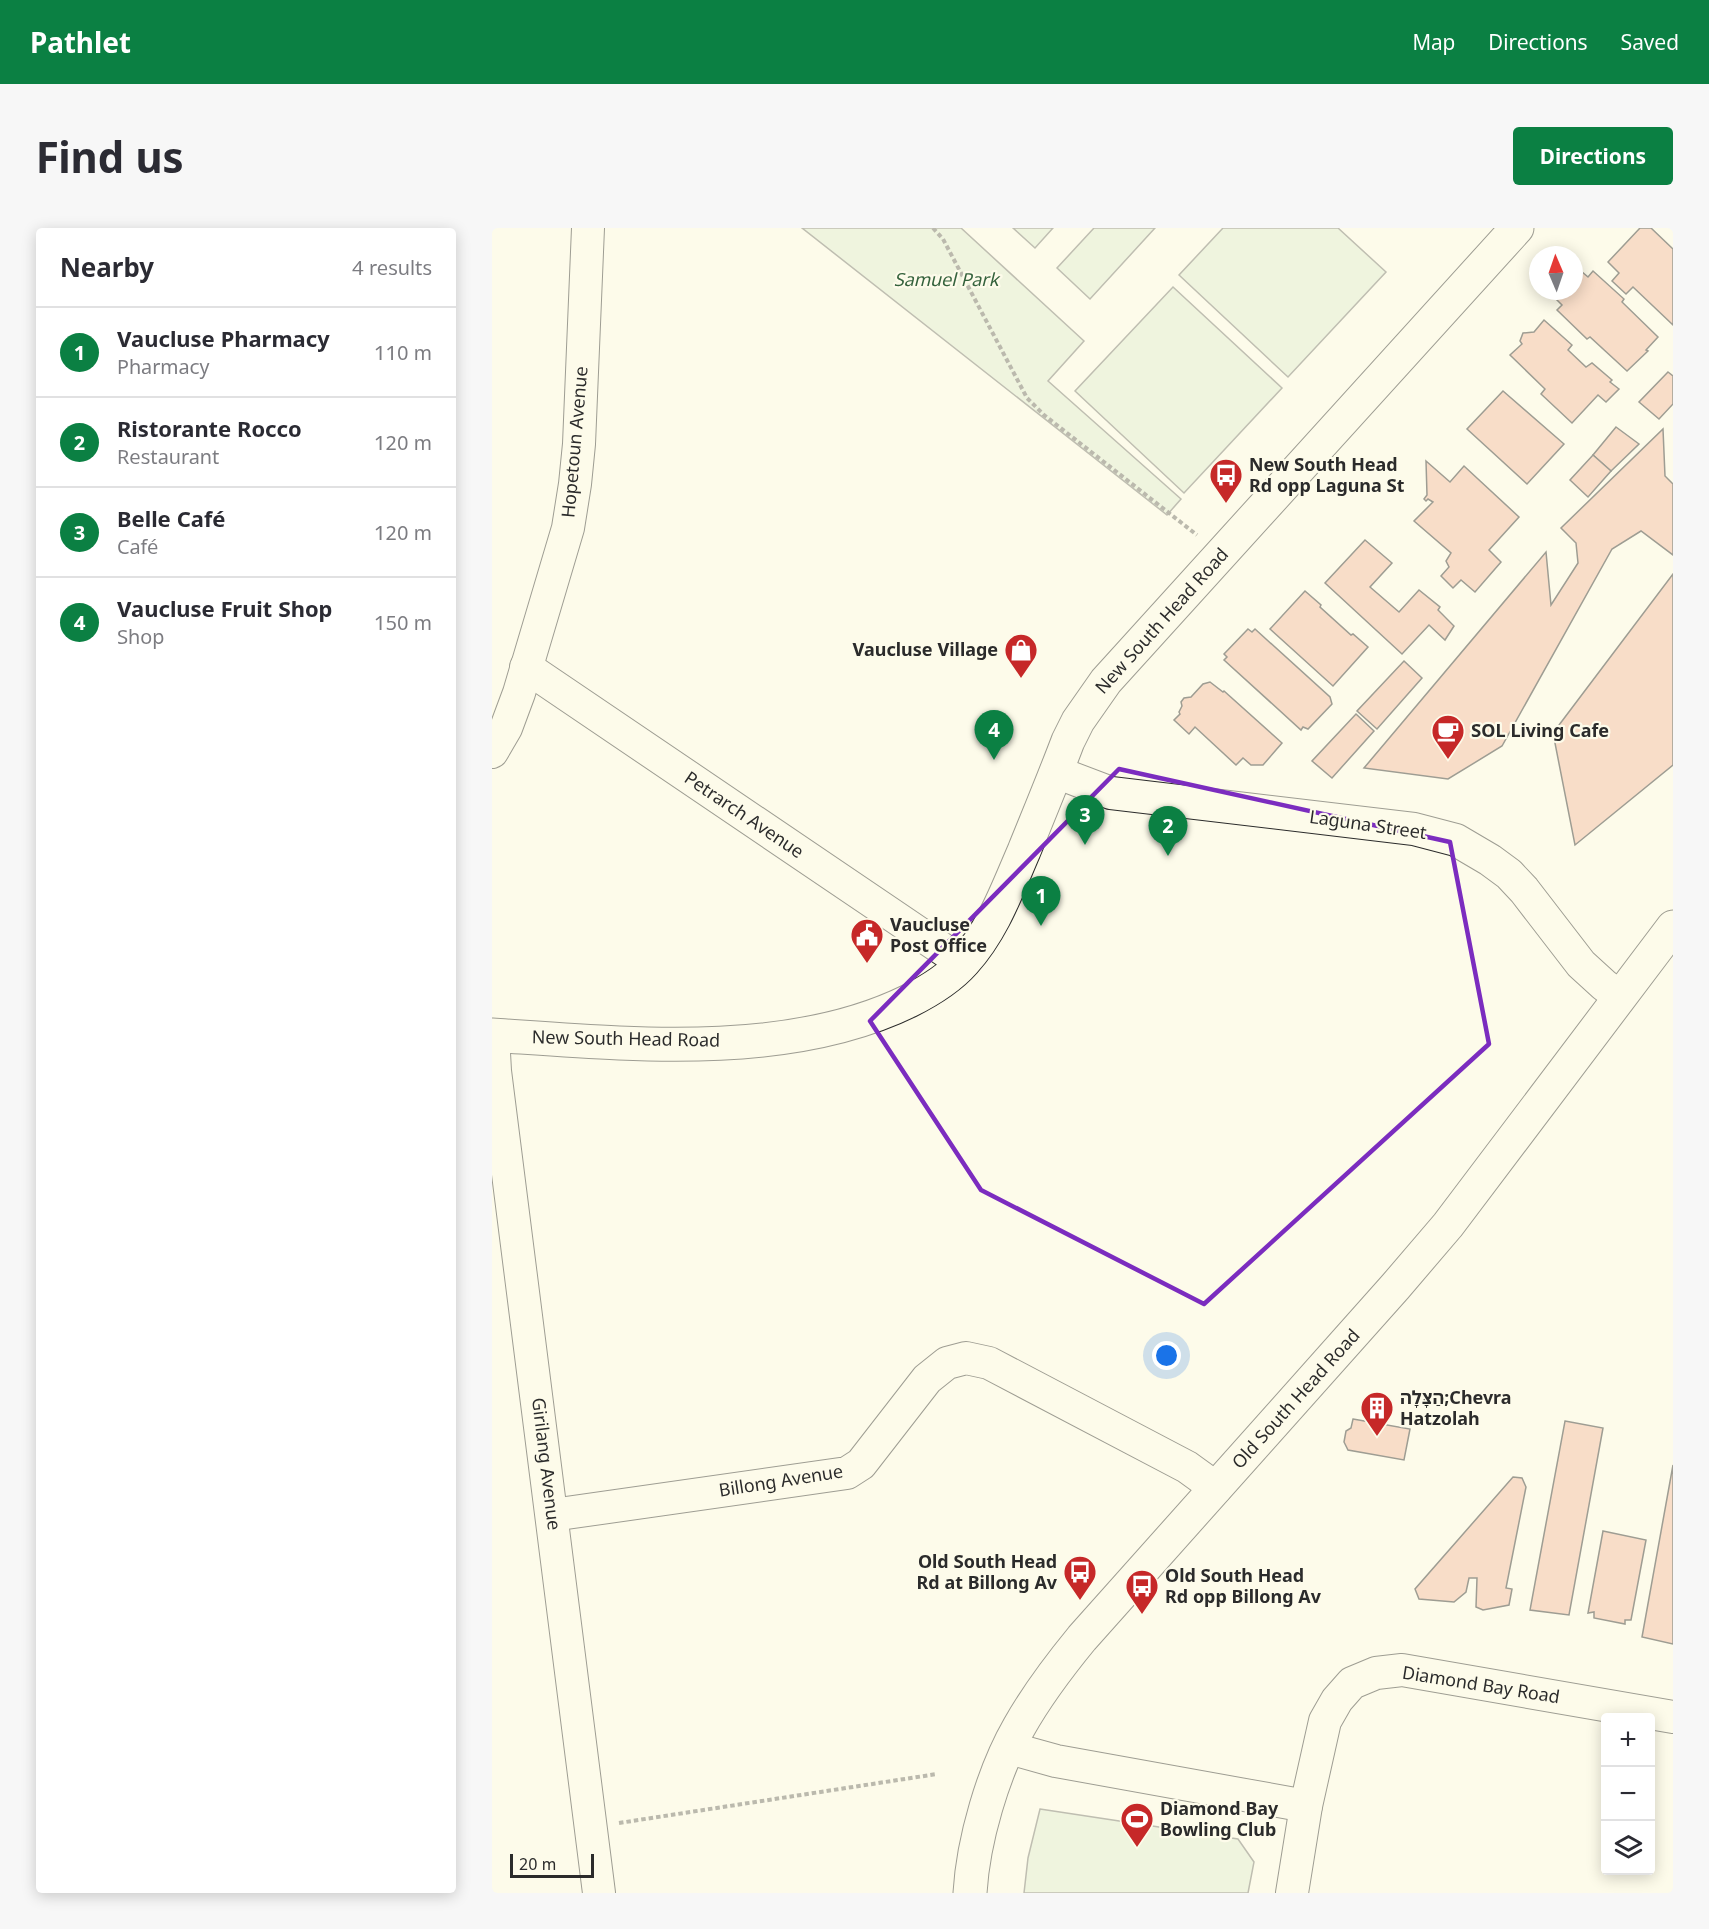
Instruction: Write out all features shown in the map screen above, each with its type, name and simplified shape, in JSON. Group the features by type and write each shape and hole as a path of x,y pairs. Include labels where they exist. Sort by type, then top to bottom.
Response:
{"main road":[{"name":"New South Head Road","path":"493,1035 626,1043 715,1043 758,1040 838,1027 888,1011 930,990 963,963 998,913 1078,721 1106,681 1517,228"},
{"name":"Old South Head Road","path":"970,1893 977,1841 988,1801 1017,1730 1056,1670 1448,1225 1673,927"}],"street":[{"name":"Hopetoun Avenue","path":"492,752 506,728 519,693 568,528 575,484 588,228"},
{"name":"Petrarch Avenue","path":"526,667 963,963"},
{"name":"Laguna Street","path":"1056,772 1111,793 1414,829 1456,840 1509,874 1581,964 1604,986 1620,997"},
{"name":"Girilang Avenue","path":"493,1035 495,1071 600,1893"},
{"name":"Billong Avenue","path":"552,1515 848,1473 861,1464 927,1378 947,1363 966,1358 989,1363 1187,1467 1216,1488"},
{"name":"Diamond Bay Road","path":"1292,1893 1306,1806 1325,1721 1337,1700 1352,1683 1376,1673 1402,1670 1673,1718"},
{"path":"1009,1748 1056,1761 1306,1806"}],"path":[{"path":"933,228 943,239 1028,398 1044,415 1222,554"},
{"path":"591,1827 937,1774"}],"highlighted area":[{"path":"1119,769 1450,842 1489,1044 1204,1304 981,1190 870,1021"}],"green space":[{"name":"Samuel Park","path":"802,228 961,228 1084,341 1048,381 1181,499 1167,515"},
{"path":"1013,228 1053,228 1035,248"},
{"path":"1094,228 1155,228 1090,299 1057,268"},
{"path":"1223,228 1338,228 1386,272 1288,377 1179,275"},
{"path":"1173,287 1282,388 1184,493 1075,391"},
{"name":"Diamond Bay Bowling Club","path":"1040,1809 1238,1839 1254,1862 1248,1893 1024,1893 1028,1858"}],"building":[{"path":"1640,228 1651,228 1673,249 1673,325 1633,287 1626,294 1612,281 1619,273 1608,262"},
{"path":"1593,271 1624,299 1622,302 1658,337 1646,350 1648,351 1627,371 1590,337 1587,339 1557,310 1562,305 1557,300 1583,300 1583,273 1588,277"},
{"path":"1544,320 1572,345 1568,350 1586,367 1592,363 1619,389 1606,402 1598,395 1572,423 1541,394 1545,389 1510,355 1522,344 1520,341 1523,333 1534,332"},
{"path":"1668,372 1673,376 1673,404 1659,419 1639,402"},
{"path":"1503,391 1564,444 1527,484 1467,429"},
{"path":"1616,427 1639,444 1611,471 1593,455"},
{"path":"1663,429 1665,476 1673,484 1673,555 1641,531 1612,549 1502,746 1448,779 1364,768 1546,552 1551,605 1578,563 1576,543 1561,528"},
{"path":"1593,455 1611,471 1588,497 1570,480"},
{"path":"1426,461 1450,482 1464,466 1519,517 1489,550 1501,562 1475,592 1461,580 1453,588 1441,576 1449,567 1446,561 1451,553 1414,521 1433,502 1424,499 1427,495"},
{"path":"1365,540 1392,563 1370,587 1399,612 1419,590 1440,607 1438,610 1454,626 1445,640 1429,625 1402,654 1325,583"},
{"path":"1673,574 1673,765 1575,845 1553,733"},
{"path":"1305,591 1351,635 1353,634 1368,647 1333,686 1270,629"},
{"path":"1248,629 1252,632 1255,629 1330,697 1332,704 1308,729 1303,727 1301,730 1224,660 1227,657 1224,654"},
{"path":"1404,661 1422,678 1377,729 1357,711"},
{"path":"1210,682 1224,691 1282,743 1263,765 1251,765 1243,758 1236,765 1195,727 1189,734 1174,720 1180,714 1181,702 1184,698 1191,697 1203,684"},
{"path":"1356,714 1374,731 1332,778 1312,761"},
{"name":"הַצָּלָה;Chevra Hatzolah","path":"1353,1419 1410,1429 1404,1460 1348,1450 1344,1442 1346,1431 1351,1428"},
{"path":"1565,1421 1603,1428 1569,1615 1530,1610"},
{"path":"1673,1465 1673,1644 1642,1637"},
{"path":"1513,1477 1522,1478 1526,1487 1506,1588 1512,1589 1509,1605 1483,1610 1476,1607 1477,1578 1469,1578 1466,1592 1454,1602 1419,1599 1415,1589"},
{"path":"1603,1531 1646,1540 1631,1620 1625,1620 1625,1624 1594,1618 1594,1612 1588,1613"}],"place":[{"name":"New South Head Rd opp Laguna St","path":"1226,504"},
{"name":"Vaucluse Village","path":"1021,679"},
{"name":"Vaucluse Fruit Shop","path":"994,760"},
{"name":"SOL Living Cafe","path":"1448,760"},
{"name":"Belle Café","path":"1085,845"},
{"name":"Ristorante Rocco","path":"1168,856"},
{"name":"Vaucluse Pharmacy","path":"1041,926"},
{"name":"Vaucluse Post Office","path":"867,964"},
{"name":"הַצָּלָה;Chevra Hatzolah","path":"1377,1437"},
{"name":"Old South Head Rd at Billong Av","path":"1080,1601"},
{"name":"Old South Head Rd opp Billong Av","path":"1142,1615"},
{"name":"Diamond Bay Bowling Club","path":"1137,1848"}]}
